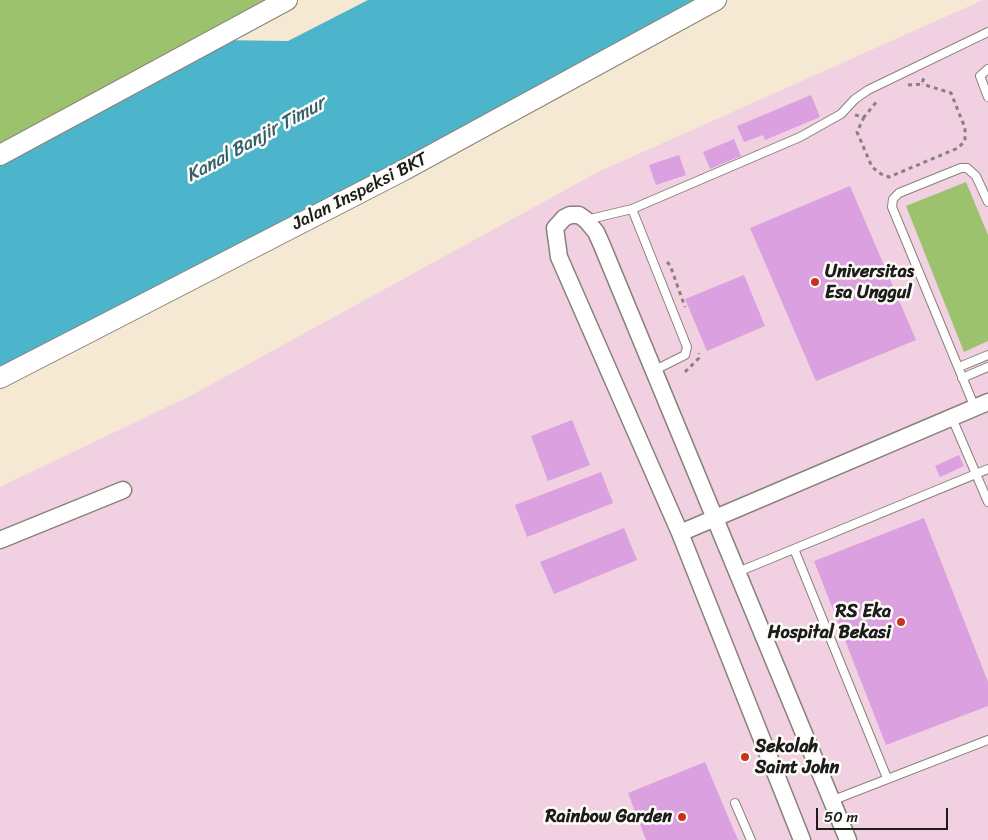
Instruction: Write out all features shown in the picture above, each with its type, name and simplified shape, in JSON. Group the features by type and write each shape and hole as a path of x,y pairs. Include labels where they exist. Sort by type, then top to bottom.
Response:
{"street":[{"path":"0,155 287,0"},
{"name":"Jalan Inspeksi BKT","path":"0,378 404,170 716,0"},
{"path":"802,840 680,533 559,257 555,233 559,223 570,215 579,215 586,220 596,232 601,243 653,371 716,517 848,840"},
{"path":"680,533 982,405"},
{"path":"0,540 123,490"}],"lane":[{"path":"586,220 632,209 800,138 840,114 855,99 868,90 988,32"},
{"path":"988,70 980,76 988,97"},
{"path":"982,405 962,378 892,206 894,199 899,193 961,168 967,168 976,176 988,202"},
{"path":"632,209 687,347 685,355 653,371"},
{"path":"959,367 988,355"},
{"path":"962,378 988,367"},
{"path":"952,418 988,502"},
{"path":"738,572 988,469"},
{"path":"794,549 887,778"},
{"path":"832,801 988,740"},
{"path":"735,803 751,840"}],"path":[{"path":"922,84 926,73"},
{"path":"884,95 864,116 857,132 872,166 882,174 889,176 958,148 965,141 965,128 951,93 922,84 902,87"},
{"path":"851,116 864,116"},
{"path":"664,259 670,265 685,303 685,315"},
{"path":"685,372 700,358 700,349"}],"shaded area":[{"path":"983,0 988,0 988,840 0,840 0,487 192,395 598,172"}],"green space":[{"path":"0,0 287,0 0,155"},
{"path":"966,182 988,235 988,341 964,352 906,206"}],"water":[{"name":"Kanal Banjir Timur","path":"368,0 707,0 0,375 0,155 215,40 288,41"}],"building":[{"path":"811,95 820,117 765,140 763,135 744,142 737,126"},
{"path":"734,139 741,156 710,169 703,152"},
{"path":"679,155 686,175 656,185 649,165"},
{"path":"850,186 916,340 816,381 750,228"},
{"path":"744,275 765,326 707,351 685,299"},
{"path":"572,420 590,465 548,481 531,436"},
{"path":"959,455 964,466 940,477 935,466"},
{"path":"601,472 613,503 527,537 515,505"},
{"name":"RS Eka Hospital Bekasi","path":"924,518 988,682 988,706 886,745 814,561"},
{"path":"624,528 637,560 554,594 540,562"},
{"name":"Rainbow Garden","path":"705,762 738,840 646,840 628,793"}],"place":[{"name":"Universitas Esa Unggul","path":"815,282"},
{"name":"RS Eka Hospital Bekasi","path":"901,622"},
{"name":"Sekolah Saint John","path":"745,757"},
{"name":"Rainbow Garden","path":"682,817"}]}
